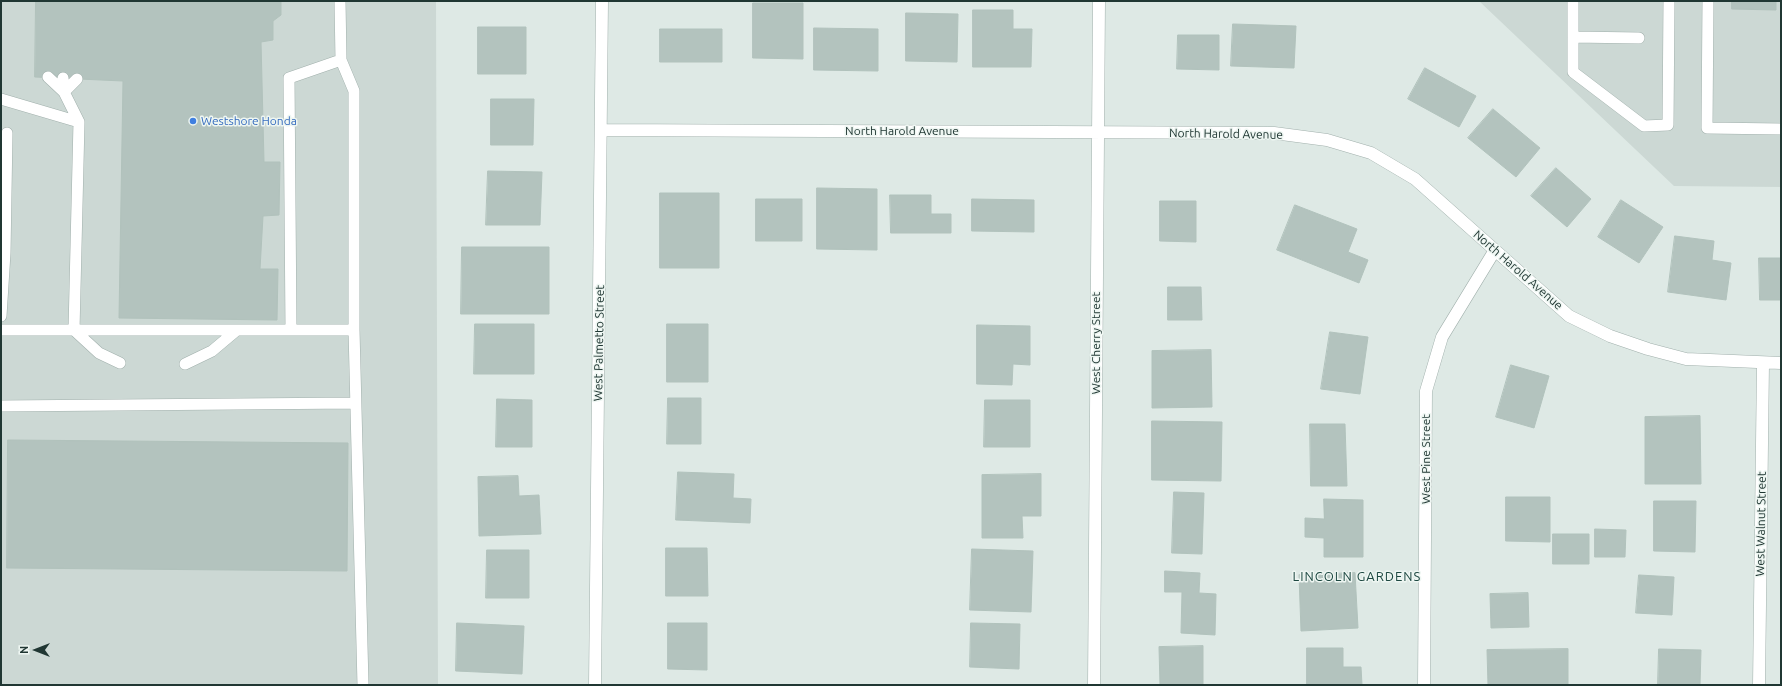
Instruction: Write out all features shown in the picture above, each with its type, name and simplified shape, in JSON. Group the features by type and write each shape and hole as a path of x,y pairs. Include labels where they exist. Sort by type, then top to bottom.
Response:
{"street":[{"name":"West Palmetto Street","path":"595,685 602,1"},
{"name":"West Cherry Street","path":"1094,685 1099,1"},
{"name":"North Harold Avenue","path":"601,130 1274,133 1327,140 1371,153 1415,179 1569,316 1610,336 1648,349 1686,359 1781,363"},
{"name":"West Pine Street","path":"1424,685 1426,391 1442,337 1495,250"},
{"name":"West Walnut Street","path":"1760,685 1762,363"}],"lane":[{"path":"340,1 341,60 354,92 355,403 363,685"},
{"path":"1573,1 1573,72 1644,126 1668,125 1669,1"},
{"path":"1708,1 1707,128 1781,129"},
{"path":"1573,37 1639,38"},
{"path":"291,330 289,78 341,60"},
{"path":"48,77 64,92 79,122 74,330 98,353 120,363"},
{"path":"63,78 64,92"},
{"path":"64,92 77,79"},
{"path":"4,100 79,122"},
{"path":"1,316 7,133"},
{"path":"1,330 354,330"},
{"path":"185,364 212,351 236,330"},
{"path":"1,406 355,403"}],"shaded area":[{"path":"1,1 436,1 438,685 1,685"},
{"path":"1479,1 1781,1 1781,187 1674,186"}],"building":[{"name":"Westshore Honda","path":"36,1 281,1 281,15 273,21 273,40 261,42 264,162 280,162 279,215 263,216 260,269 278,269 277,320 119,318 123,81 35,77"},
{"path":"1732,1 1776,1 1776,10 1732,9"},
{"path":"753,3 803,3 803,59 753,58"},
{"path":"973,10 1013,10 1013,29 1032,29 1031,67 973,67"},
{"path":"906,13 958,14 957,62 906,61"},
{"path":"1233,24 1296,26 1294,68 1231,66"},
{"path":"478,27 526,27 526,74 478,74"},
{"path":"814,28 878,29 878,71 814,70"},
{"path":"660,29 722,29 722,62 660,62"},
{"path":"1178,35 1219,35 1219,70 1177,69"},
{"path":"1425,68 1476,96 1459,127 1408,99"},
{"path":"491,99 534,99 533,145 491,145"},
{"path":"1493,109 1540,148 1516,177 1468,138"},
{"path":"1556,168 1591,199 1567,227 1531,196"},
{"path":"488,171 542,172 540,225 486,225"},
{"path":"817,188 877,189 877,250 817,249"},
{"path":"660,193 719,193 719,268 660,268"},
{"path":"890,195 931,195 931,214 951,214 951,233 891,233"},
{"path":"756,199 802,199 802,241 756,241"},
{"path":"972,199 1034,200 1034,232 972,231"},
{"path":"1621,200 1663,227 1639,263 1598,237"},
{"path":"1160,201 1196,201 1196,242 1160,241"},
{"path":"1295,205 1357,229 1348,252 1368,260 1359,283 1277,250"},
{"path":"1675,236 1714,241 1712,260 1731,263 1726,300 1668,292"},
{"path":"462,247 549,247 549,314 461,314"},
{"path":"1759,258 1781,258 1781,300 1760,300"},
{"path":"1168,287 1201,287 1202,320 1168,320"},
{"path":"475,324 534,324 534,374 474,374"},
{"path":"667,324 708,324 708,382 667,382"},
{"path":"977,325 1030,326 1030,365 1013,364 1012,385 977,384"},
{"path":"1330,332 1368,337 1360,394 1321,389"},
{"path":"1211,350 1212,407 1152,408 1152,351"},
{"path":"1511,365 1549,376 1534,428 1496,417"},
{"path":"668,398 701,398 701,444 667,444"},
{"path":"497,399 532,400 532,447 496,447"},
{"path":"985,400 1030,400 1030,447 984,447"},
{"path":"1700,416 1701,484 1645,484 1645,417"},
{"path":"1152,421 1222,422 1221,481 1152,480"},
{"path":"1310,424 1345,424 1347,486 1311,486"},
{"path":"8,440 348,443 347,571 7,568"},
{"path":"678,472 734,474 733,498 751,499 750,523 676,520"},
{"path":"1041,474 1041,516 1022,516 1023,538 982,538 982,475"},
{"path":"518,476 519,496 539,495 541,534 479,536 478,477"},
{"path":"1174,492 1204,493 1202,554 1172,553"},
{"path":"1506,497 1550,497 1550,542 1506,541"},
{"path":"1324,499 1363,500 1363,557 1324,557 1324,538 1305,537 1305,518 1324,519"},
{"path":"1654,501 1696,501 1695,552 1654,551"},
{"path":"1595,529 1626,530 1625,557 1595,557"},
{"path":"1553,534 1589,534 1589,564 1553,564"},
{"path":"666,548 707,548 708,596 666,596"},
{"path":"972,549 1033,551 1031,612 970,610"},
{"path":"487,550 529,550 529,598 486,598"},
{"path":"1165,571 1200,573 1199,593 1216,594 1215,635 1181,633 1182,592 1165,592"},
{"path":"1355,573 1358,628 1301,631 1299,575"},
{"path":"1639,575 1674,577 1672,615 1636,613"},
{"path":"1528,593 1529,627 1491,628 1490,594"},
{"path":"457,623 524,626 522,674 456,671"},
{"path":"668,623 707,623 707,670 668,669"},
{"path":"971,623 1020,624 1019,669 970,667"},
{"path":"1203,646 1203,685 1160,685 1159,647"},
{"path":"1307,648 1343,648 1343,667 1361,667 1362,685 1307,685"},
{"path":"1568,649 1568,685 1488,685 1487,650"},
{"path":"1659,649 1701,650 1700,685 1658,685"}],"place":[{"name":"Westshore Honda","path":"193,121"}],"district":[{"name":"LINCOLN GARDENS","path":"1357,577"}]}
